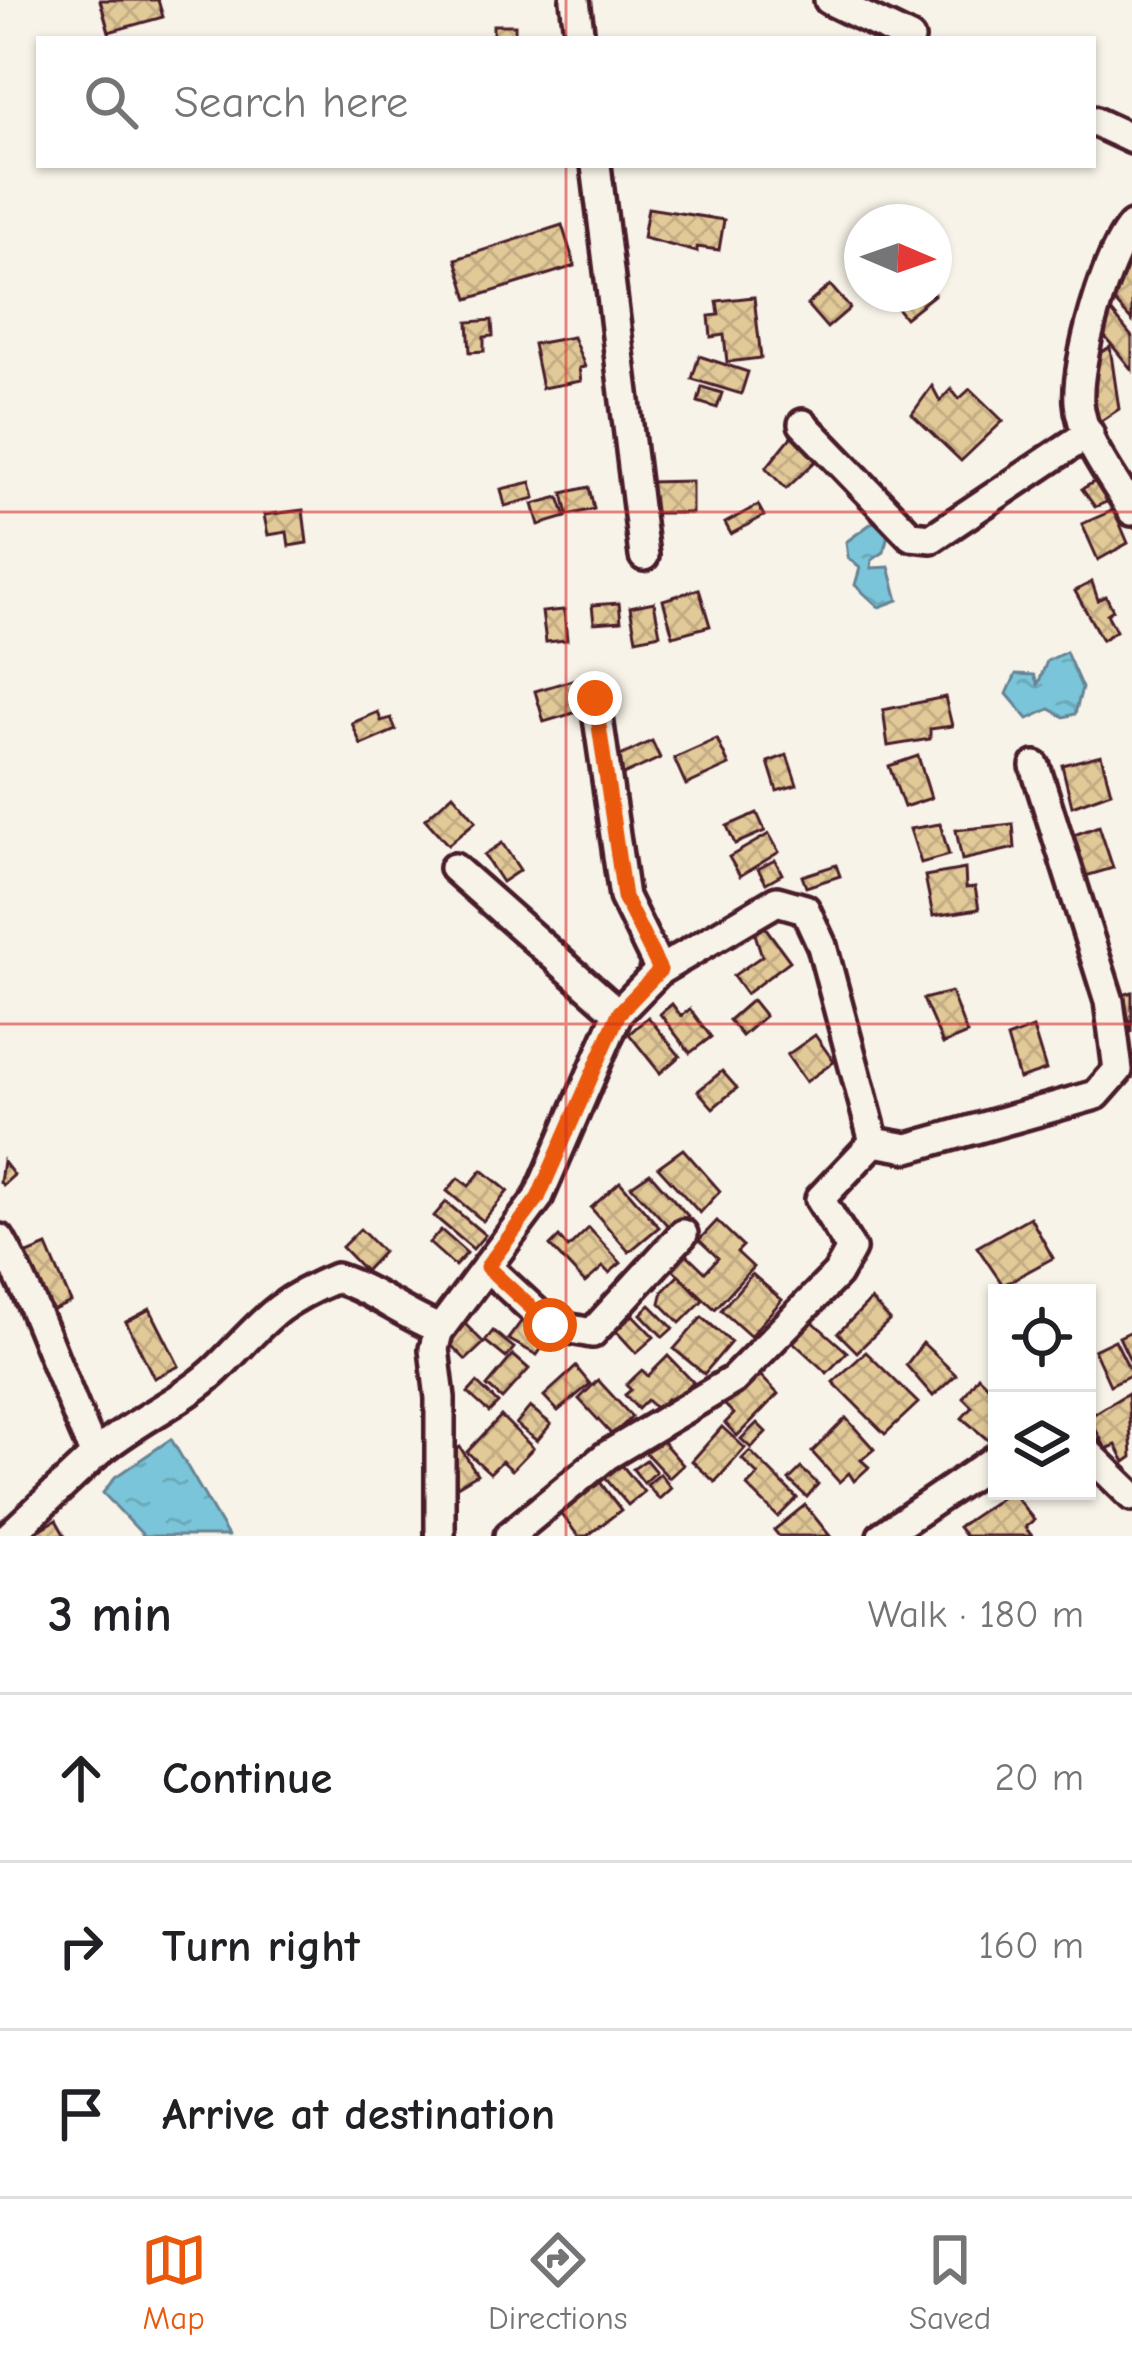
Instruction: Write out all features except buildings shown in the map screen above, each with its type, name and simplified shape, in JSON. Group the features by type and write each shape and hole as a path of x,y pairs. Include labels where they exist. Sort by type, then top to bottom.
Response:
{"street":[{"path":"575,0 580,36"},
{"path":"829,0 904,36"},
{"path":"1096,122 1132,139"},
{"path":"596,168 644,556"},
{"path":"1132,226 1102,280 1079,402 1088,433 1132,511"},
{"path":"803,424 911,536 932,538 1088,433"},
{"path":"595,698 624,897 660,970"},
{"path":"874,1142 908,1148 1096,1095 1118,1070 1109,1001 1035,766"},
{"path":"454,868 619,1013"},
{"path":"440,1536 440,1398 434,1349 440,1329 538,1198 619,1013 660,970 778,901 805,909 822,946 874,1142"},
{"path":"508,1536 606,1456 733,1380 837,1274 851,1250 820,1199 874,1142"},
{"path":"487,1267 550,1325 592,1333 683,1234"},
{"path":"0,1239 42,1324 58,1379 95,1455"},
{"path":"8,1536 129,1425 217,1370 240,1339 287,1298 336,1278 368,1288 405,1315 440,1329"},
{"path":"1096,1461 1132,1496"},
{"path":"882,1536 988,1463"}],"water":[{"path":"880,517 891,520 884,552 872,560 871,568 889,567 898,600 879,607 855,585 860,568 848,558 846,542"},
{"path":"1066,652 1082,688 1075,714 1064,717 1050,709 1028,719 1007,694 1016,674 1034,675 1038,684 1047,661"},
{"path":"171,1439 228,1536 144,1536 103,1493 115,1477"}],"route":[{"path":"550,1325 487,1267 538,1198 619,1013 660,970 624,897 595,698"}]}
